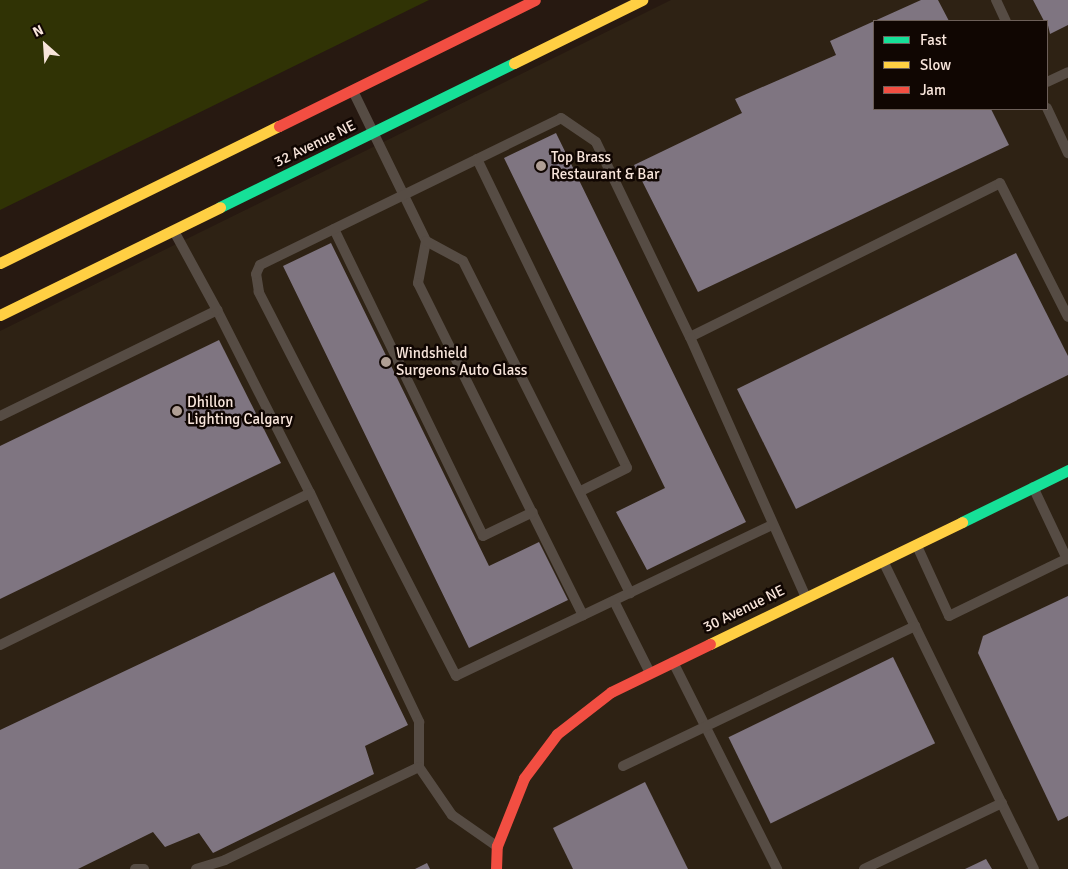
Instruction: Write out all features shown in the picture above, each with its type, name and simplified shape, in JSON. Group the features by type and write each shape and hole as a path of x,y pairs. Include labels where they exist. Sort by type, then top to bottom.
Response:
{"main road":[{"path":"0,263 535,0"},
{"name":"32 Avenue NE","path":"0,315 642,0"},
{"name":"30 Avenue NE","path":"496,869 497,846 524,778 557,734 612,692 672,660 1068,470"}],"lane":[{"path":"996,0 1006,20"},
{"path":"1048,82 1068,72"},
{"path":"352,89 426,240 418,283 583,615"},
{"path":"1048,110 1068,153"},
{"path":"772,525 456,676 259,292 256,274 260,265 560,118 596,142 690,337 805,596"},
{"path":"477,159 627,468 581,491"},
{"path":"690,337 1000,183 1068,317"},
{"path":"334,229 483,536 533,512"},
{"path":"174,230 218,310 310,493 419,722 419,768 452,815 497,846"},
{"path":"426,240 464,260 581,491 630,593"},
{"path":"0,416 218,310"},
{"path":"916,543 949,616 1067,558 1033,487"},
{"path":"0,645 310,493"},
{"path":"882,560 1034,869"},
{"path":"614,601 650,672"},
{"path":"624,766 914,626"},
{"path":"672,660 777,869"},
{"path":"196,869 225,860 419,768"},
{"path":"864,869 1002,804"},
{"path":"135,869 144,869"}],"shaded area":[{"path":"671,0 1068,0 1068,869 0,869 0,331"}],"green space":[{"path":"0,0 429,0 0,210"}],"building":[{"path":"921,0 938,0 948,20 876,20"},
{"path":"1033,0 1068,0 1068,25 1050,34 1048,20 1043,20"},
{"path":"873,21 873,110 992,110 1009,145 698,292 634,165 742,113 735,99 836,55 830,41"},
{"path":"556,133 746,522 647,570 616,512 665,488 504,158"},
{"path":"331,243 489,566 539,542 568,600 469,648 283,266"},
{"path":"1016,253 1068,356 1068,375 796,509 737,389"},
{"path":"219,340 281,463 0,599 0,446"},
{"path":"334,572 408,725 365,746 374,774 213,853 199,833 165,847 153,832 78,869 0,869 0,730"},
{"path":"1068,596 1068,816 1058,821 978,653 983,636"},
{"path":"893,657 935,743 771,824 729,737"},
{"path":"645,782 688,869 573,869 553,828"},
{"path":"986,859 992,869 965,869"},
{"path":"427,863 430,869 415,869"}],"traffic: fast":[{"path":"220,207 514,63"},
{"path":"962,522 1068,470"}],"traffic: slow":[{"path":"514,63 642,0"},
{"path":"0,263 279,126"},
{"path":"0,315 220,207"},
{"path":"710,644 962,522"}],"traffic: jam":[{"path":"279,126 535,0"},
{"path":"496,869 497,846 524,778 557,734 611,692 710,644"}],"place":[{"name":"Top Brass Restaurant & Bar","path":"541,166"},
{"name":"Windshield Surgeons Auto Glass","path":"386,362"},
{"name":"Dhillon Lighting Calgary","path":"177,411"}]}
